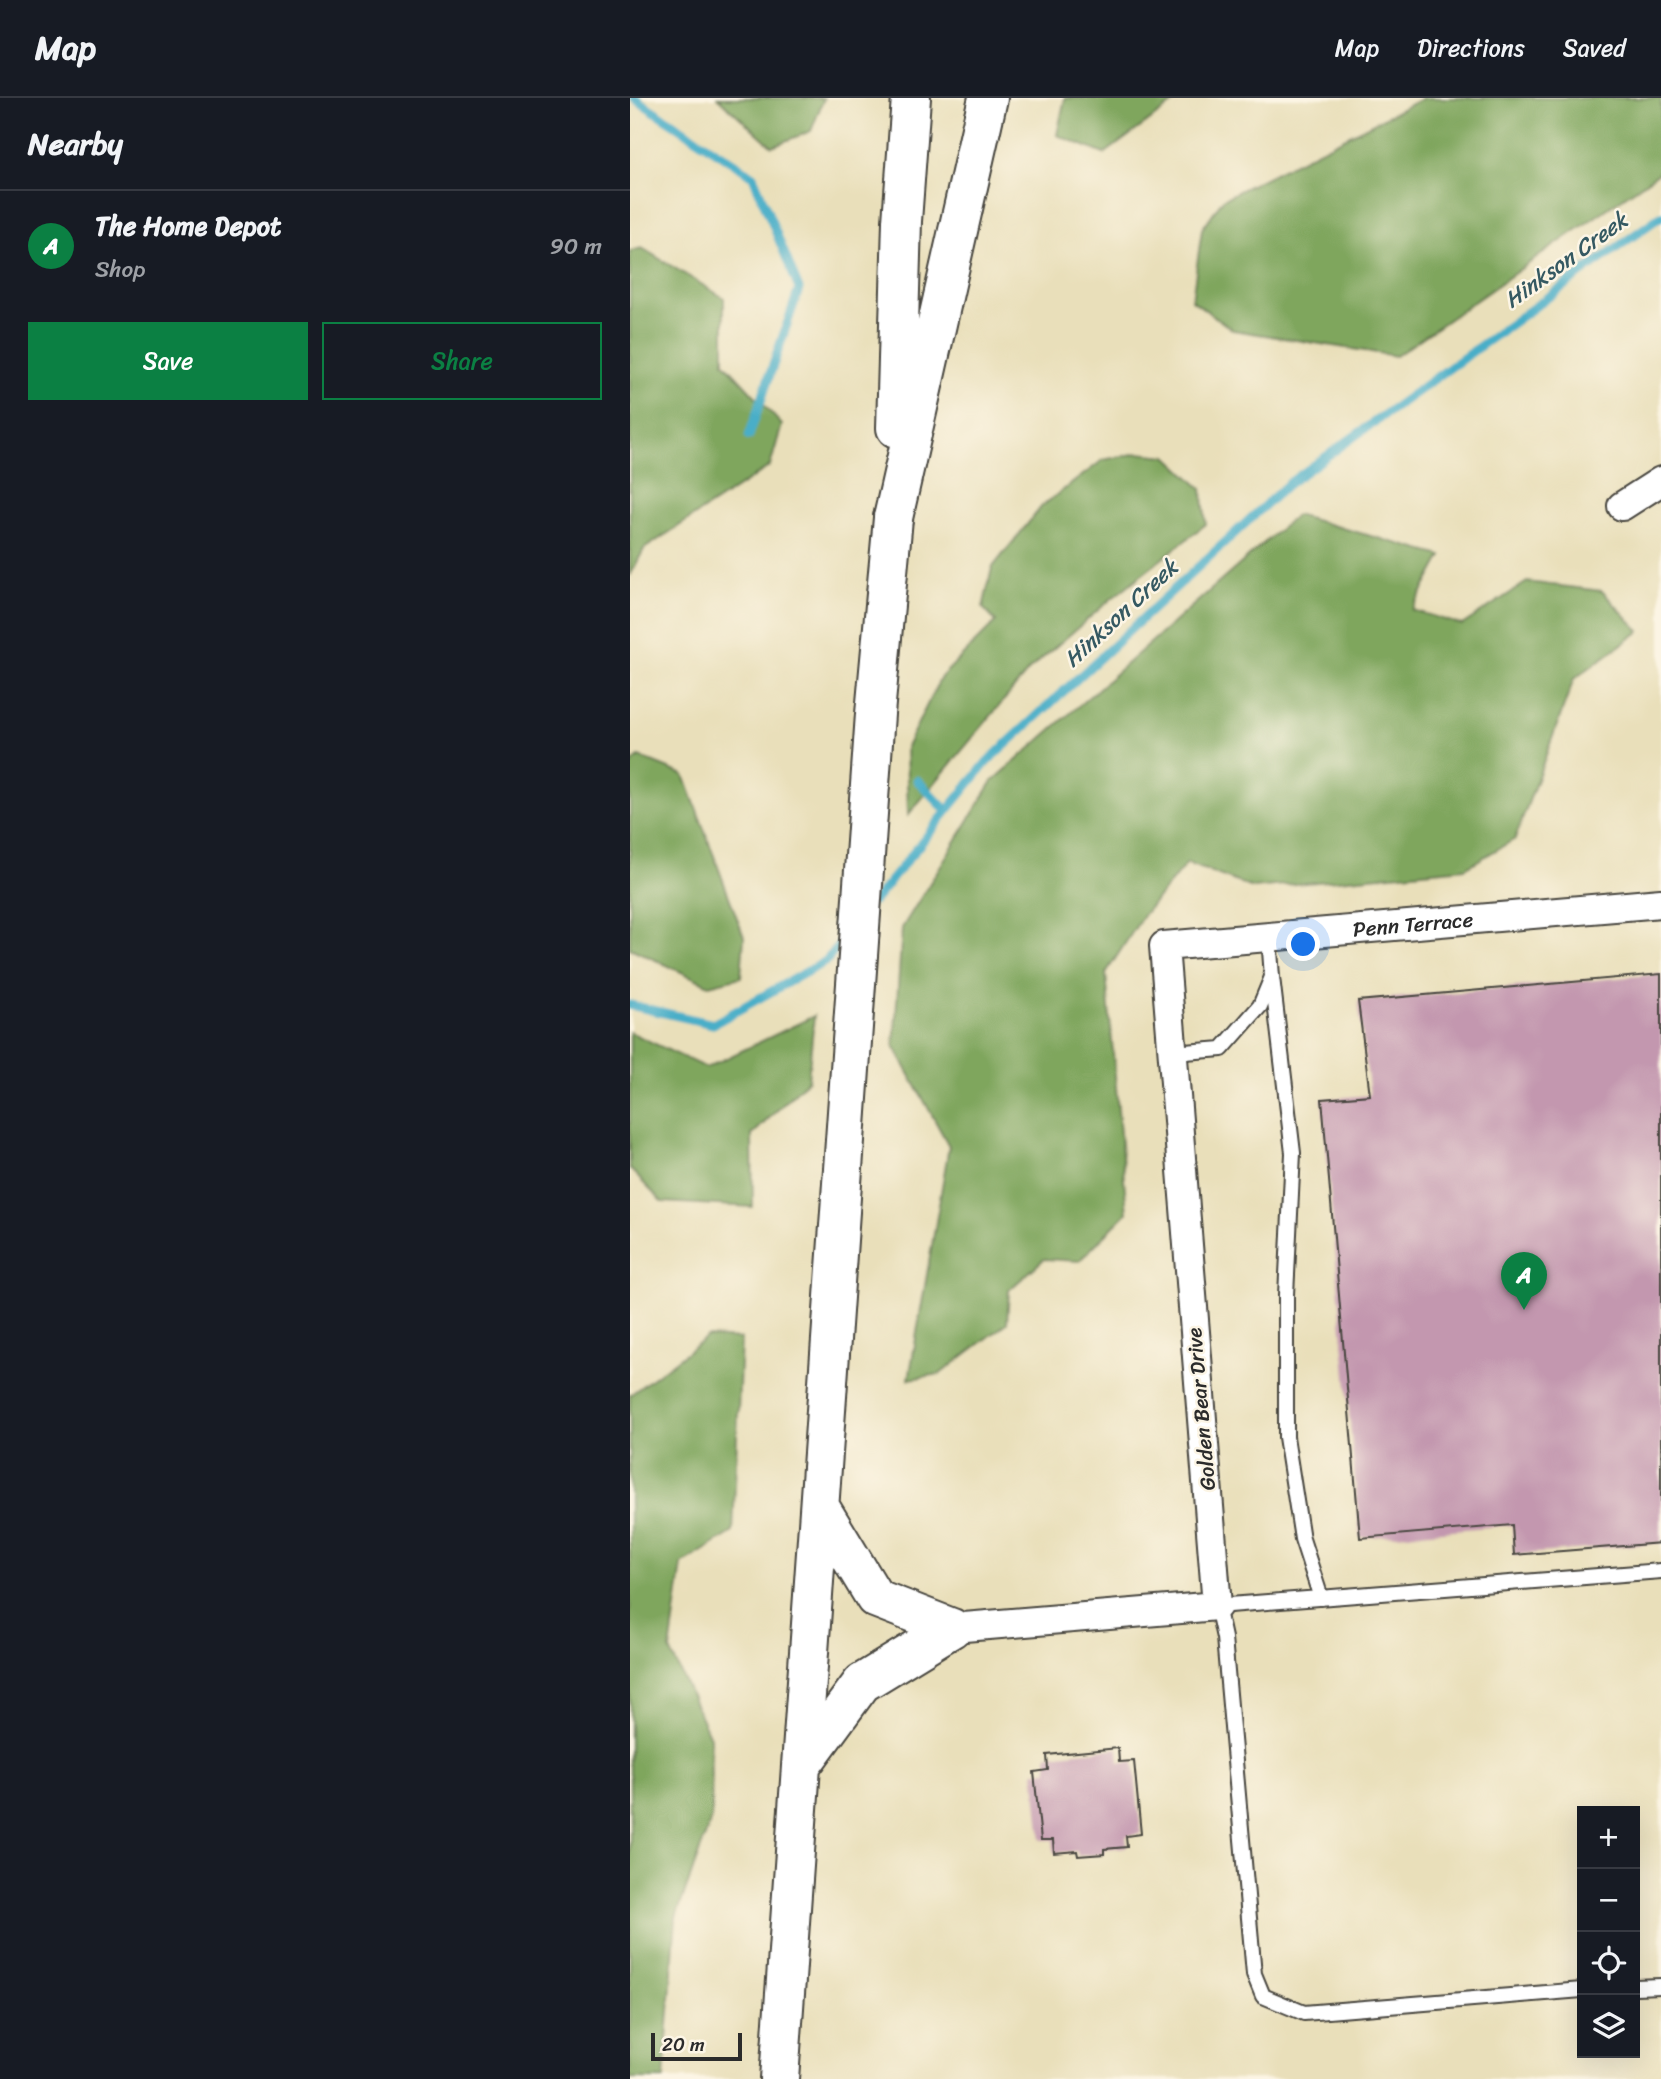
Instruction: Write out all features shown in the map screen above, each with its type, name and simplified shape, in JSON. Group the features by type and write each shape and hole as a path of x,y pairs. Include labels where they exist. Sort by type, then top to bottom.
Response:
{"highway":[{"path":"779,2079 875,714 894,517 902,221 911,98"},
{"path":"894,517 988,98"},
{"path":"820,1507 875,1598 952,1628"},
{"path":"801,1766 862,1684 952,1628"}],"street":[{"path":"1622,506 1661,481"},
{"name":"Penn Terrace","path":"1164,946 1661,903"},
{"name":"Golden Bear Drive","path":"1164,946 1217,1606"},
{"path":"952,1628 1217,1606"}],"lane":[{"path":"1269,937 1293,1153 1286,1295 1286,1437 1302,1539 1321,1598"},
{"path":"1173,1053 1222,1049 1259,1006 1272,978"},
{"path":"1577,1990 1304,2013 1263,1996 1254,1974 1224,1638 1217,1606 1661,1570"},
{"path":"1640,1987 1661,1986"}],"green space":[{"path":"718,98 824,98 811,131 772,146"},
{"path":"1065,98 1180,98 1104,154 1057,135"},
{"path":"1423,98 1661,98 1661,171 1396,356 1233,330 1192,300 1202,229 1223,199"},
{"path":"642,248 724,298 724,362 782,425 770,466 644,549 630,576 630,251"},
{"path":"1138,453 1167,456 1202,489 1206,524 1111,599 1030,669 908,815 906,747 941,677 996,622 983,608 992,568 1042,506 1103,460"},
{"path":"1296,515 1442,556 1412,610 1462,625 1527,582 1602,591 1640,631 1574,679 1515,839 1465,868 1253,888 1187,863 1144,914 1106,973 1127,1213 1079,1261 1044,1259 1009,1290 1007,1323 940,1374 909,1379 949,1146 894,1046 902,928 993,781"},
{"path":"639,757 684,775 744,937 741,977 709,985 630,948 630,765"},
{"path":"814,1016 808,1080 752,1135 753,1207 662,1202 630,1169 630,1032 706,1068"},
{"path":"707,1337 741,1339 733,1532 682,1564 670,1650 710,1737 712,1817 676,1917 664,2079 630,2079 630,1395"}],"building":[{"path":"1661,974 1661,1543 1514,1555 1512,1525 1360,1538 1322,1099 1370,1095 1358,1001"},
{"path":"1118,1748 1119,1762 1134,1761 1141,1834 1126,1836 1127,1847 1104,1849 1104,1854 1078,1856 1077,1851 1054,1853 1053,1840 1041,1840 1034,1772 1048,1770 1047,1755"}],"waterway":[{"path":"634,98 753,176 799,289 749,436"},
{"name":"Hinkson Creek","path":"874,901 987,762 1288,484 1661,216"},
{"path":"917,780 947,811"},
{"name":"Hinkson Creek","path":"630,1005 713,1024 826,961 846,937"}],"place":[{"name":"The Home Depot","path":"1524,1310"}]}
